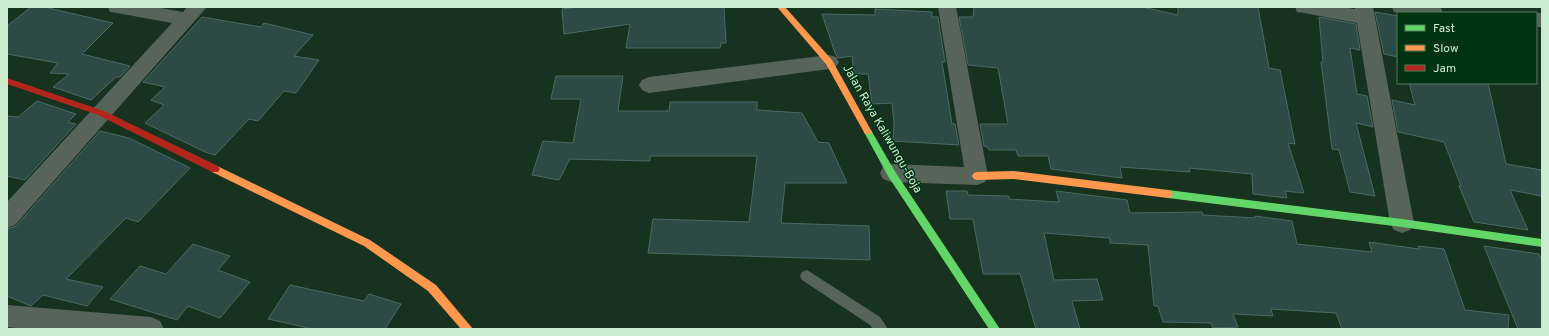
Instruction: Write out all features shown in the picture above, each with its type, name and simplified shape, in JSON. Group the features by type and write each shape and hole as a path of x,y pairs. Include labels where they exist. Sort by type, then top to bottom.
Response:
{"street":[{"path":"117,7 193,13"},
{"name":"Jalan Raya Kaliwungu-Boja","path":"781,7 829,62 890,173 993,329"},
{"path":"947,7 977,176"},
{"path":"1304,7 1365,13 1402,223"},
{"path":"1401,7 1428,12"},
{"path":"7,218 132,78 193,13"},
{"path":"649,85 829,62"},
{"path":"7,81 101,113 367,243 432,288 468,329"},
{"path":"890,173 977,176 1013,175 1402,223 1542,243"},
{"path":"7,316 151,329"}],"lane":[{"path":"807,276 875,321 881,329"}],"building":[{"path":"31,7 44,7 113,23 82,54 130,66 120,77 116,77 91,100 53,87 69,74 50,73 58,63 7,54 7,26"},
{"path":"578,7 724,7 726,43 721,43 720,48 626,48 630,24 564,34 562,9"},
{"path":"974,7 1142,7 1178,15 1178,7 1258,7 1269,68 1280,70 1295,144 1288,143 1304,193 1285,191 1287,198 1253,194 1252,174 1189,168 1190,172 1120,167 1122,178 1051,169 1048,156 1018,156 1016,150 989,150 988,147 984,146 980,124 1008,124 998,68 968,65 959,17 973,17"},
{"path":"875,9 932,12 932,17 938,17 945,62 942,62 952,124 955,124 959,145 893,141 894,124 892,103 872,104 868,74 854,74 852,56 838,58 822,14 875,15"},
{"path":"1375,12 1397,16 1397,57 1384,54"},
{"path":"202,17 261,27 264,23 313,35 294,56 319,60 296,93 284,91 258,121 249,119 215,155 205,152 145,123 164,105 151,100 165,87 143,82"},
{"path":"1319,17 1356,24 1360,50 1350,48 1357,94 1367,96 1373,127 1356,123 1375,196 1350,192 1339,150 1332,149 1321,62 1323,62"},
{"path":"556,76 623,76 618,111 669,111 670,102 757,102 757,110 802,113 818,142 829,143 847,183 785,183 781,223 869,226 870,260 648,253 653,219 749,222 757,156 650,156 650,161 570,159 559,180 532,175 543,141 573,143 581,99 551,99"},
{"path":"1409,84 1488,84 1506,164 1542,170 1542,196 1510,190 1528,230 1474,222 1459,186 1461,186 1444,142 1398,132 1392,100 1415,105"},
{"path":"37,101 76,114 68,122 76,124 25,180 7,176 7,116 18,117"},
{"path":"100,131 129,138 190,168 138,222 126,218 66,279 103,287 87,306 43,295 31,306 7,296 7,229 16,226"},
{"path":"946,191 967,191 968,195 1009,196 1009,199 1059,202 1056,191 1127,200 1130,213 1202,212 1203,215 1255,218 1255,216 1292,221 1297,244 1372,252 1369,242 1419,249 1418,246 1444,249 1465,310 1509,315 1508,329 1342,329 1336,313 1271,309 1273,316 1233,314 1238,327 1213,328 1211,323 1163,322 1158,306 1154,306 1148,245 1110,243 1110,238 1044,233 1054,280 1097,279 1103,300 1072,301 1080,329 1036,329 1020,274 983,274 973,219 950,219"},
{"path":"193,244 230,256 218,270 250,282 220,318 188,306 177,320 110,299 140,266 166,274"},
{"path":"1484,246 1539,254 1542,260 1542,329 1518,329"},
{"path":"290,285 364,301 369,294 401,304 385,329 313,329 268,319"}],"traffic: fast":[{"path":"868,132 891,173 995,329"},
{"path":"1168,194 1402,223 1542,243"}],"traffic: slow":[{"path":"781,7 829,62 868,132"},
{"path":"215,169 367,243 432,288 468,329"},
{"path":"977,176 1013,175 1168,194"}],"traffic: jam":[{"path":"7,81 101,113 215,169"}]}
